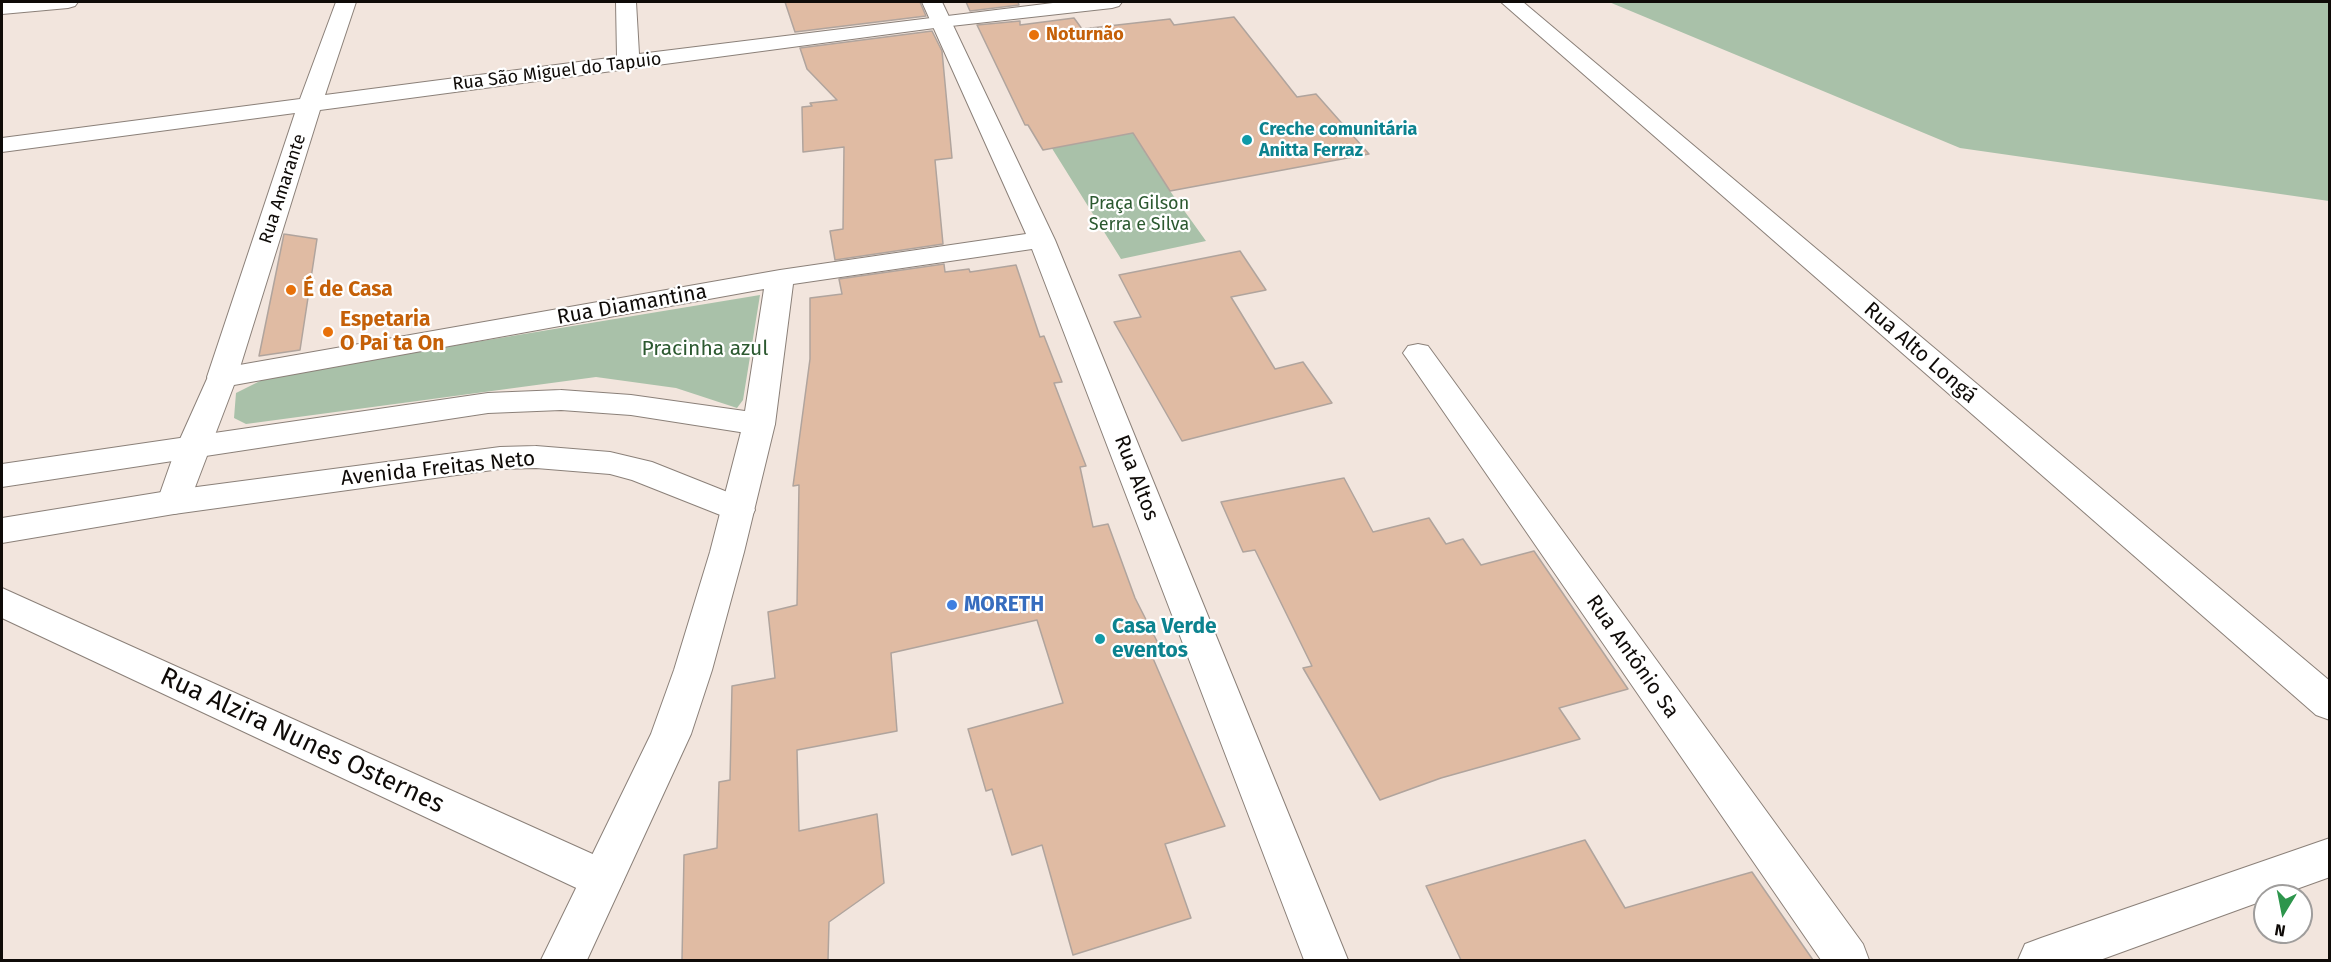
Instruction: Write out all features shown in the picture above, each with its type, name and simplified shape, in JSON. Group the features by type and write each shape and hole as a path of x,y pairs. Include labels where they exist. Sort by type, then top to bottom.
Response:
{"street":[{"path":"2,8 68,2"},
{"name":"Rua Amarante","path":"174,502 192,448 222,377 310,104 346,2"},
{"path":"626,2 628,63"},
{"name":"Rua São Miguel do Tapuio","path":"2,146 628,63 937,11 1112,2"},
{"name":"Rua Alto Longá","path":"1511,2 2330,704"},
{"name":"Rua Altos","path":"937,11 1042,240 1326,960"},
{"name":"Rua Diamantina","path":"222,377 780,278 1042,240"},
{"path":"564,960 671,734 699,648 738,510 759,424 780,278"},
{"name":"Rua Antônio Sa","path":"1418,353 1847,960"},
{"path":"2,476 488,404 561,400 631,405 759,424"},
{"name":"Avenida Freitas Neto","path":"2,531 174,502 500,458 536,457 610,462 640,470 738,510"},
{"name":"Rua Alzira Nunes Osternes","path":"2,602 602,879"},
{"path":"2041,960 2330,857"}],"green space":[{"path":"1609,2 2329,2 2329,201 1960,148"},
{"name":"Praça Gilson Serra e Silva","path":"1128,126 1206,241 1121,259 1048,142"},
{"name":"Pracinha azul","path":"760,295 743,400 737,408 676,388 596,377 246,424 234,418 236,393 270,376"}],"building":[{"path":"785,2 920,2 926,16 795,32"},
{"path":"966,2 1018,2 1019,5 970,11"},
{"path":"1234,17 1297,97 1316,94 1369,154 1170,191 1133,133 1043,150 1028,125 1025,125 977,25 1020,21 1020,25 1074,18 1082,29 1170,19 1174,25"},
{"path":"932,31 942,51 952,158 935,160 943,244 835,260 830,231 843,229 844,147 803,152 802,107 812,106 810,103 837,100 807,69 800,48"},
{"path":"284,234 317,239 300,350 259,356"},
{"path":"1240,251 1266,290 1231,297 1275,369 1303,362 1332,403 1182,441 1114,322 1141,317 1119,275"},
{"path":"944,264 945,272 969,269 970,272 1016,265 1040,337 1044,336 1062,382 1054,383 1086,466 1080,467 1093,527 1108,524 1135,598 1163,653 1152,656 1225,826 1165,844 1191,918 1073,955 1042,845 1012,855 992,789 986,791 968,729 1063,703 1037,620 891,653 897,731 797,750 799,831 877,814 884,883 829,922 828,960 682,960 684,855 717,848 719,782 730,780 732,686 775,678 768,612 797,605 799,485 793,486 810,359 810,298 842,294 839,279"},
{"path":"1344,478 1373,532 1429,518 1446,544 1463,539 1481,565 1534,551 1628,689 1559,708 1580,739 1441,778 1380,800 1303,668 1312,666 1255,550 1243,552 1221,502"},
{"path":"1585,840 1625,908 1752,872 1813,960 1461,960 1426,886"}],"place":[{"name":"Noturnão","path":"1034,35"},
{"name":"Creche comunitária Anitta Ferraz","path":"1247,140"},
{"name":"É de Casa","path":"291,290"},
{"name":"Espetaria O Pai ta On","path":"328,332"},
{"name":"MORETH","path":"952,605"},
{"name":"Casa Verde eventos","path":"1100,639"}]}
